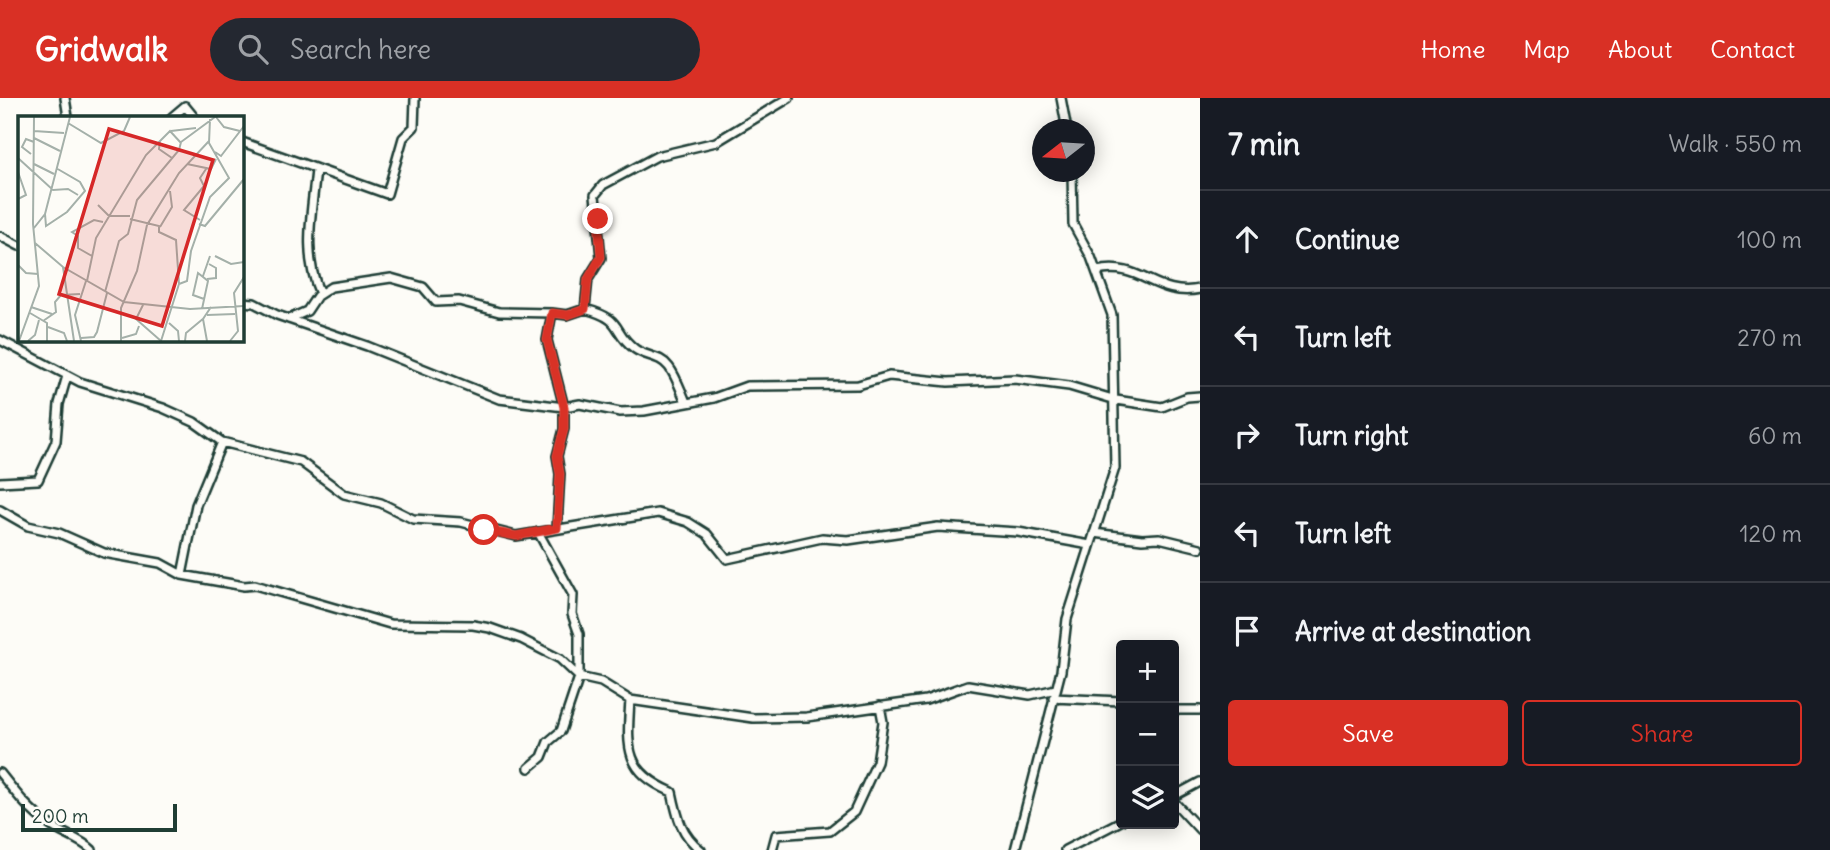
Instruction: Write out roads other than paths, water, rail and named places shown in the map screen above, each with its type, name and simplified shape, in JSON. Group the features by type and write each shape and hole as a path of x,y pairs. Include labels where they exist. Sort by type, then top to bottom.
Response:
{"street":[{"path":"65,98 68,116"},
{"path":"243,142 387,194 402,138 414,127 415,98"},
{"path":"585,309 588,279 601,257 595,195 603,185 657,156 716,142 789,98"},
{"path":"1061,98 1065,119"},
{"path":"173,116 185,106 193,116"},
{"path":"316,170 309,257 312,276 320,294"},
{"path":"1014,850 1056,689 1067,619 1115,468 1112,315 1097,271 1073,224 1072,182"},
{"path":"0,236 18,245"},
{"path":"1097,271 1116,267 1136,273 1160,288 1200,289"},
{"path":"289,319 307,311 320,294 331,287 391,278 423,287 436,302 459,301 499,312 568,315 585,309 603,312 619,326 625,340 636,350 659,358 669,367 686,402"},
{"path":"243,302 254,303 289,319 367,346 499,399 564,407 580,404 620,412 644,411 714,398 747,386 858,385 889,376 948,382 1015,379 1069,386 1115,400 1162,407 1187,397 1200,396"},
{"path":"552,313 547,340 564,407 564,429 557,456 560,474 557,528"},
{"path":"0,340 67,376 163,408 194,422 222,442 301,462 344,494 381,503 413,519 461,522 516,536 658,513 688,522 707,534 727,559 822,538 848,540 938,527 1018,532 1090,545"},
{"path":"0,482 38,480 56,441 59,404 67,376"},
{"path":"182,575 195,505 222,442"},
{"path":"0,510 28,526 59,533 104,554 160,564 182,575 244,586 255,585 390,624 473,625 489,628 521,639 560,659 579,677 601,682 630,700 753,718 807,717 926,700 968,685 1030,695 1056,689"},
{"path":"529,768 542,757 548,742 561,731 579,677 579,634 572,614 573,595 545,550 538,532"},
{"path":"1094,533 1142,539 1159,538 1200,548"},
{"path":"1053,698 1116,701"},
{"path":"630,700 629,745 635,768 650,782 672,792 677,816 687,840 701,850"},
{"path":"772,850 776,835 830,831 845,823 854,812 877,762 883,722 880,706"},
{"path":"1179,710 1200,710"},
{"path":"0,773 20,800 50,826 82,841 92,850"},
{"path":"1179,793 1200,782"},
{"path":"1179,807 1200,830"},
{"path":"1065,850 1116,824"}]}
